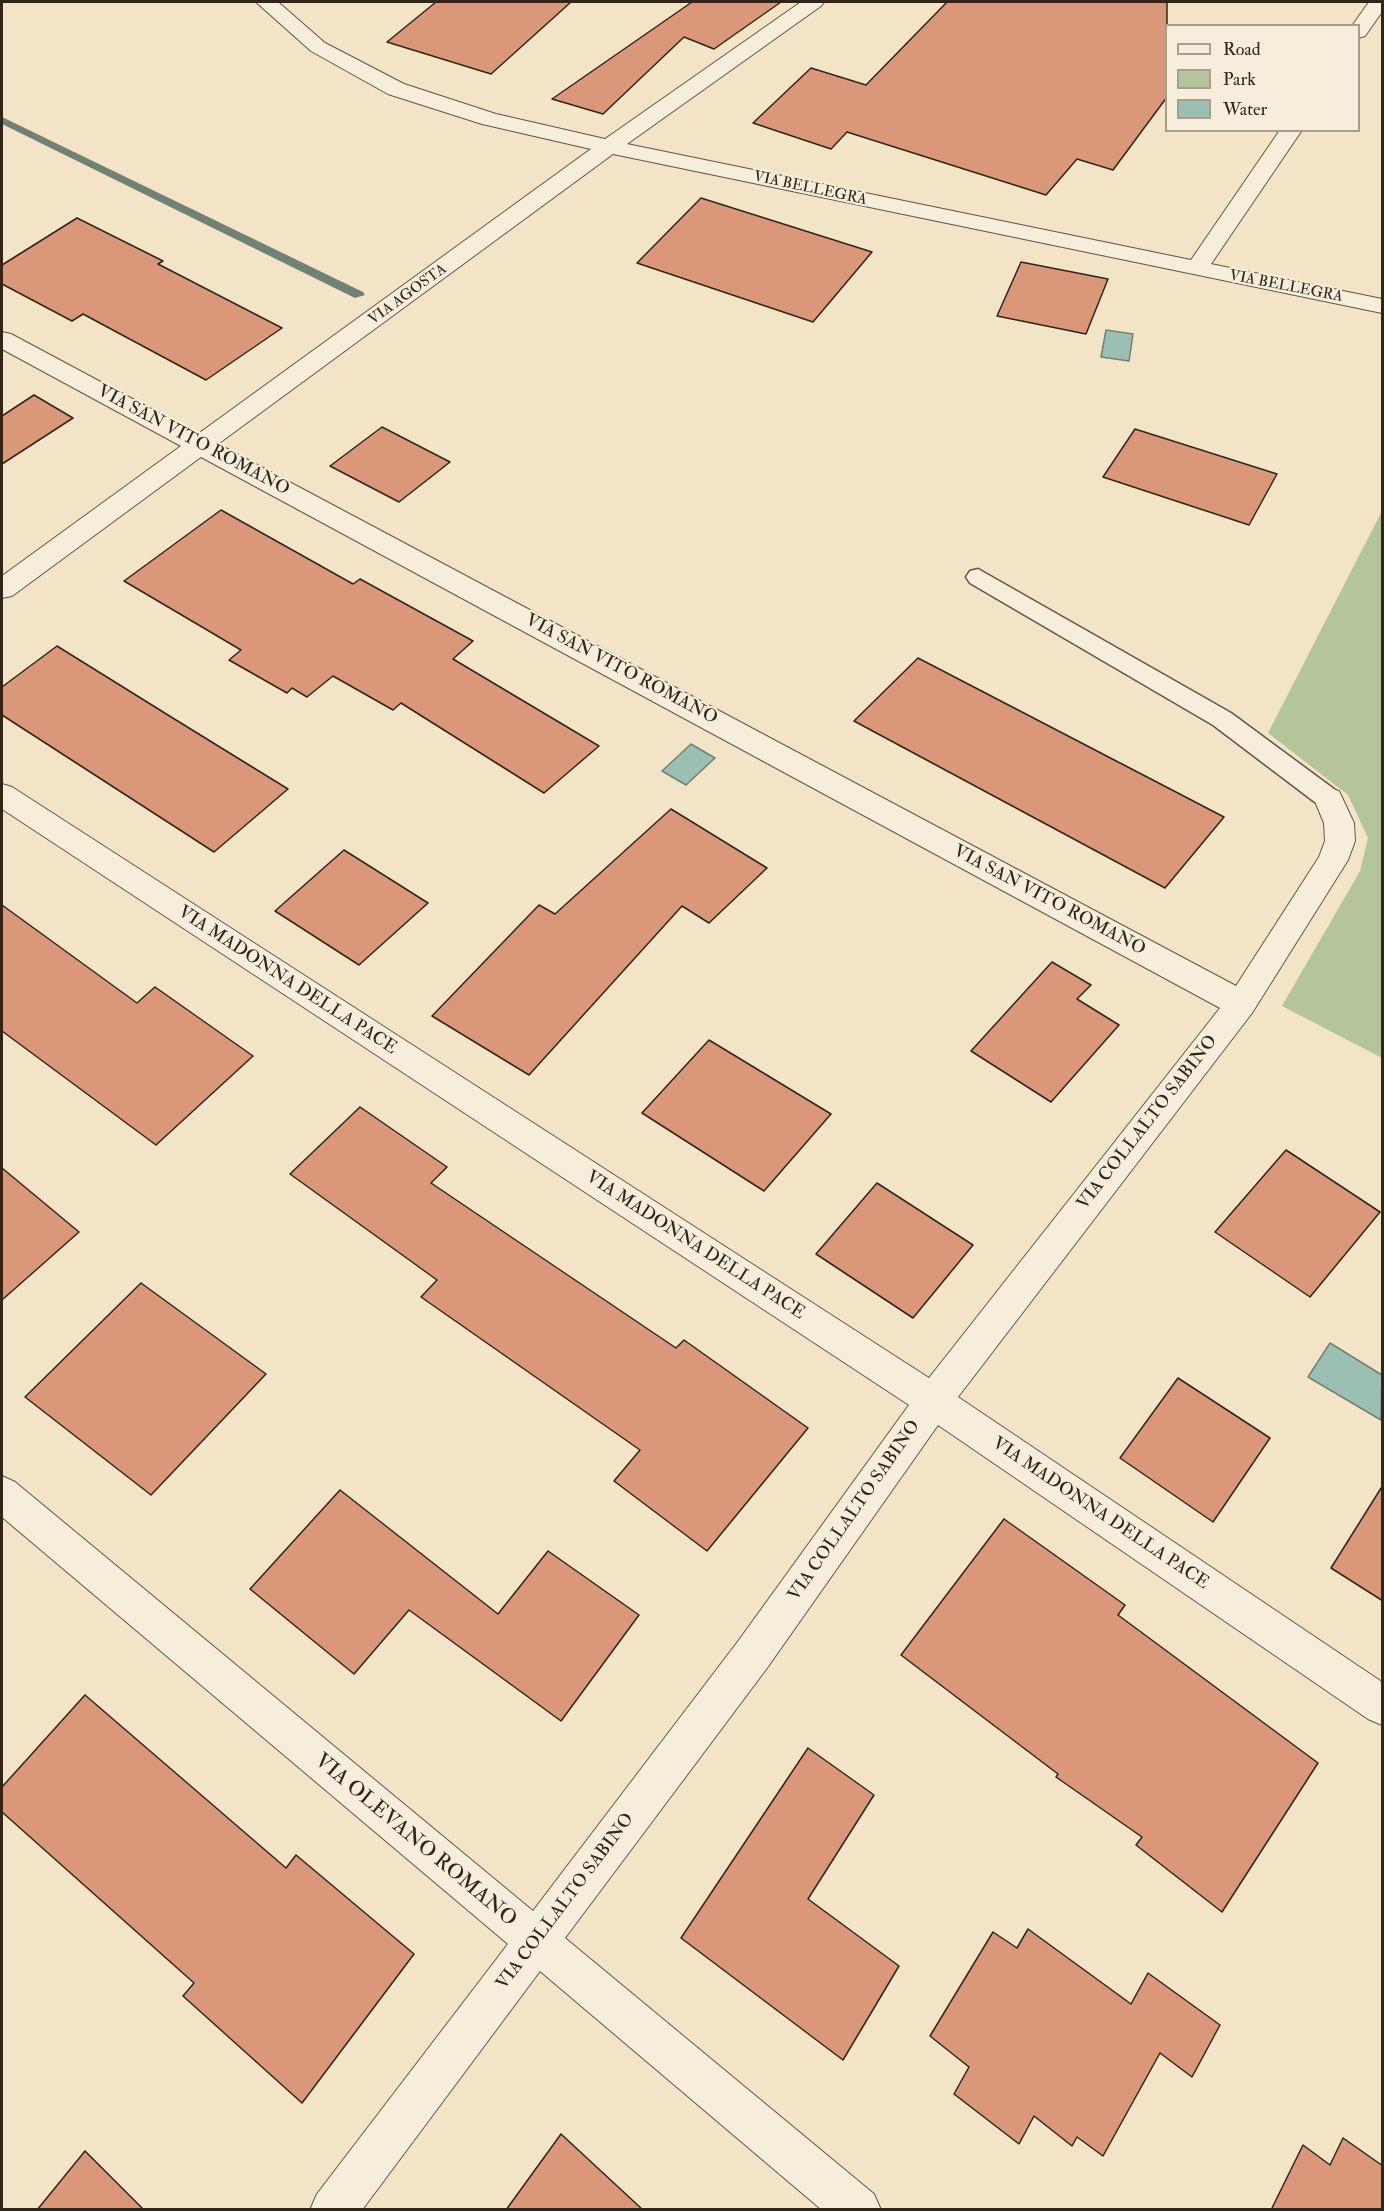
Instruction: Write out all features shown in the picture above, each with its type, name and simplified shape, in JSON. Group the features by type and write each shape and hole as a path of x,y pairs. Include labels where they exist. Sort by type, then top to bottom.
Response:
{"street":[{"name":"VIA BELLEGRA","path":"266,2 318,47 396,89 482,117 609,147 1383,306"},
{"name":"VIA AGOSTA","path":"2,589 609,147 814,2"},
{"path":"1360,30 1379,2"},
{"path":"1196,269 1290,132"},
{"name":"VIA SAN VITO ROMANO","path":"2,339 1240,1004"},
{"name":"VIA MADONNA DELLA PACE","path":"2,795 933,1401 1383,1705"},
{"name":"VIA COLLALTO SABINO","path":"333,2210 753,1654 933,1401 1240,1004 1333,860 1340,841 1329,800"},
{"name":"VIA OLEVANO ROMANO","path":"2,1494 858,2210"}],"lane":[{"path":"978,577 1222,719 1329,800"}],"green space":[{"path":"1382,511 1382,1058 1282,1006 1360,871 1368,838 1348,795 1268,733"}],"water":[{"path":"1106,330 1133,334 1129,361 1101,357"},
{"path":"691,744 715,758 686,785 662,771"},
{"path":"1330,1343 1382,1375 1381,1420 1308,1377"}],"building":[{"path":"436,2 571,2 491,74 387,42"},
{"path":"692,2 781,2 714,49 684,37 603,114 552,99"},
{"path":"947,2 1167,2 1165,100 1113,170 1077,159 1046,195 847,132 831,149 753,123 811,68 866,85"},
{"path":"701,198 872,252 813,322 637,263"},
{"path":"77,218 163,261 158,264 282,328 206,380 83,314 72,321 2,284 2,265"},
{"path":"1021,262 1108,279 1086,334 997,316"},
{"path":"34,395 73,418 2,464 2,416"},
{"path":"382,427 450,462 399,502 330,466"},
{"path":"1135,429 1277,474 1249,525 1103,477"},
{"path":"221,510 353,584 360,579 473,641 453,659 599,746 544,793 401,703 393,710 333,676 307,697 292,688 287,693 229,660 241,650 124,581"},
{"path":"57,646 288,789 214,852 2,715 2,687"},
{"path":"918,658 1224,817 1165,888 854,721"},
{"path":"671,809 767,868 709,923 682,906 529,1075 432,1016 539,905 555,914"},
{"path":"344,850 428,903 359,965 275,911"},
{"path":"2,905 137,1003 155,987 253,1056 156,1145 2,1031"},
{"path":"1052,962 1091,985 1077,999 1119,1025 1051,1102 971,1051"},
{"path":"709,1040 831,1114 764,1191 642,1113"},
{"path":"360,1107 447,1167 431,1183 676,1348 684,1340 808,1428 707,1551 614,1481 640,1450 421,1297 437,1280 290,1174"},
{"path":"1286,1150 1380,1212 1310,1297 1215,1232"},
{"path":"2,1168 79,1232 2,1300"},
{"path":"877,1183 973,1245 913,1318 816,1254"},
{"path":"141,1283 266,1374 151,1495 25,1397"},
{"path":"1178,1378 1270,1438 1213,1522 1120,1458"},
{"path":"1383,1485 1383,1601 1331,1568"},
{"path":"340,1490 498,1614 548,1551 639,1615 561,1721 409,1610 354,1674 250,1589"},
{"path":"1004,1519 1125,1605 1118,1615 1318,1763 1222,1912 1136,1845 1142,1837 1056,1777 1058,1774 901,1655"},
{"path":"85,1695 286,1868 296,1855 414,1954 302,2103 183,1996 194,1983 2,1812 2,1787"},
{"path":"808,1748 874,1795 808,1899 899,1966 843,2060 681,1938"},
{"path":"1028,1929 1131,2004 1148,1973 1220,2025 1192,2077 1160,2053 1103,2156 1077,2137 1072,2146 1034,2116 1019,2144 954,2094 969,2067 930,2036 993,1932 1017,1948"},
{"path":"561,2134 643,2210 506,2210"},
{"path":"1343,2138 1383,2166 1383,2210 1271,2210 1303,2145 1330,2165"},
{"path":"85,2151 144,2210 37,2210"}],"waterway":[{"path":"2,120 359,295"}]}
